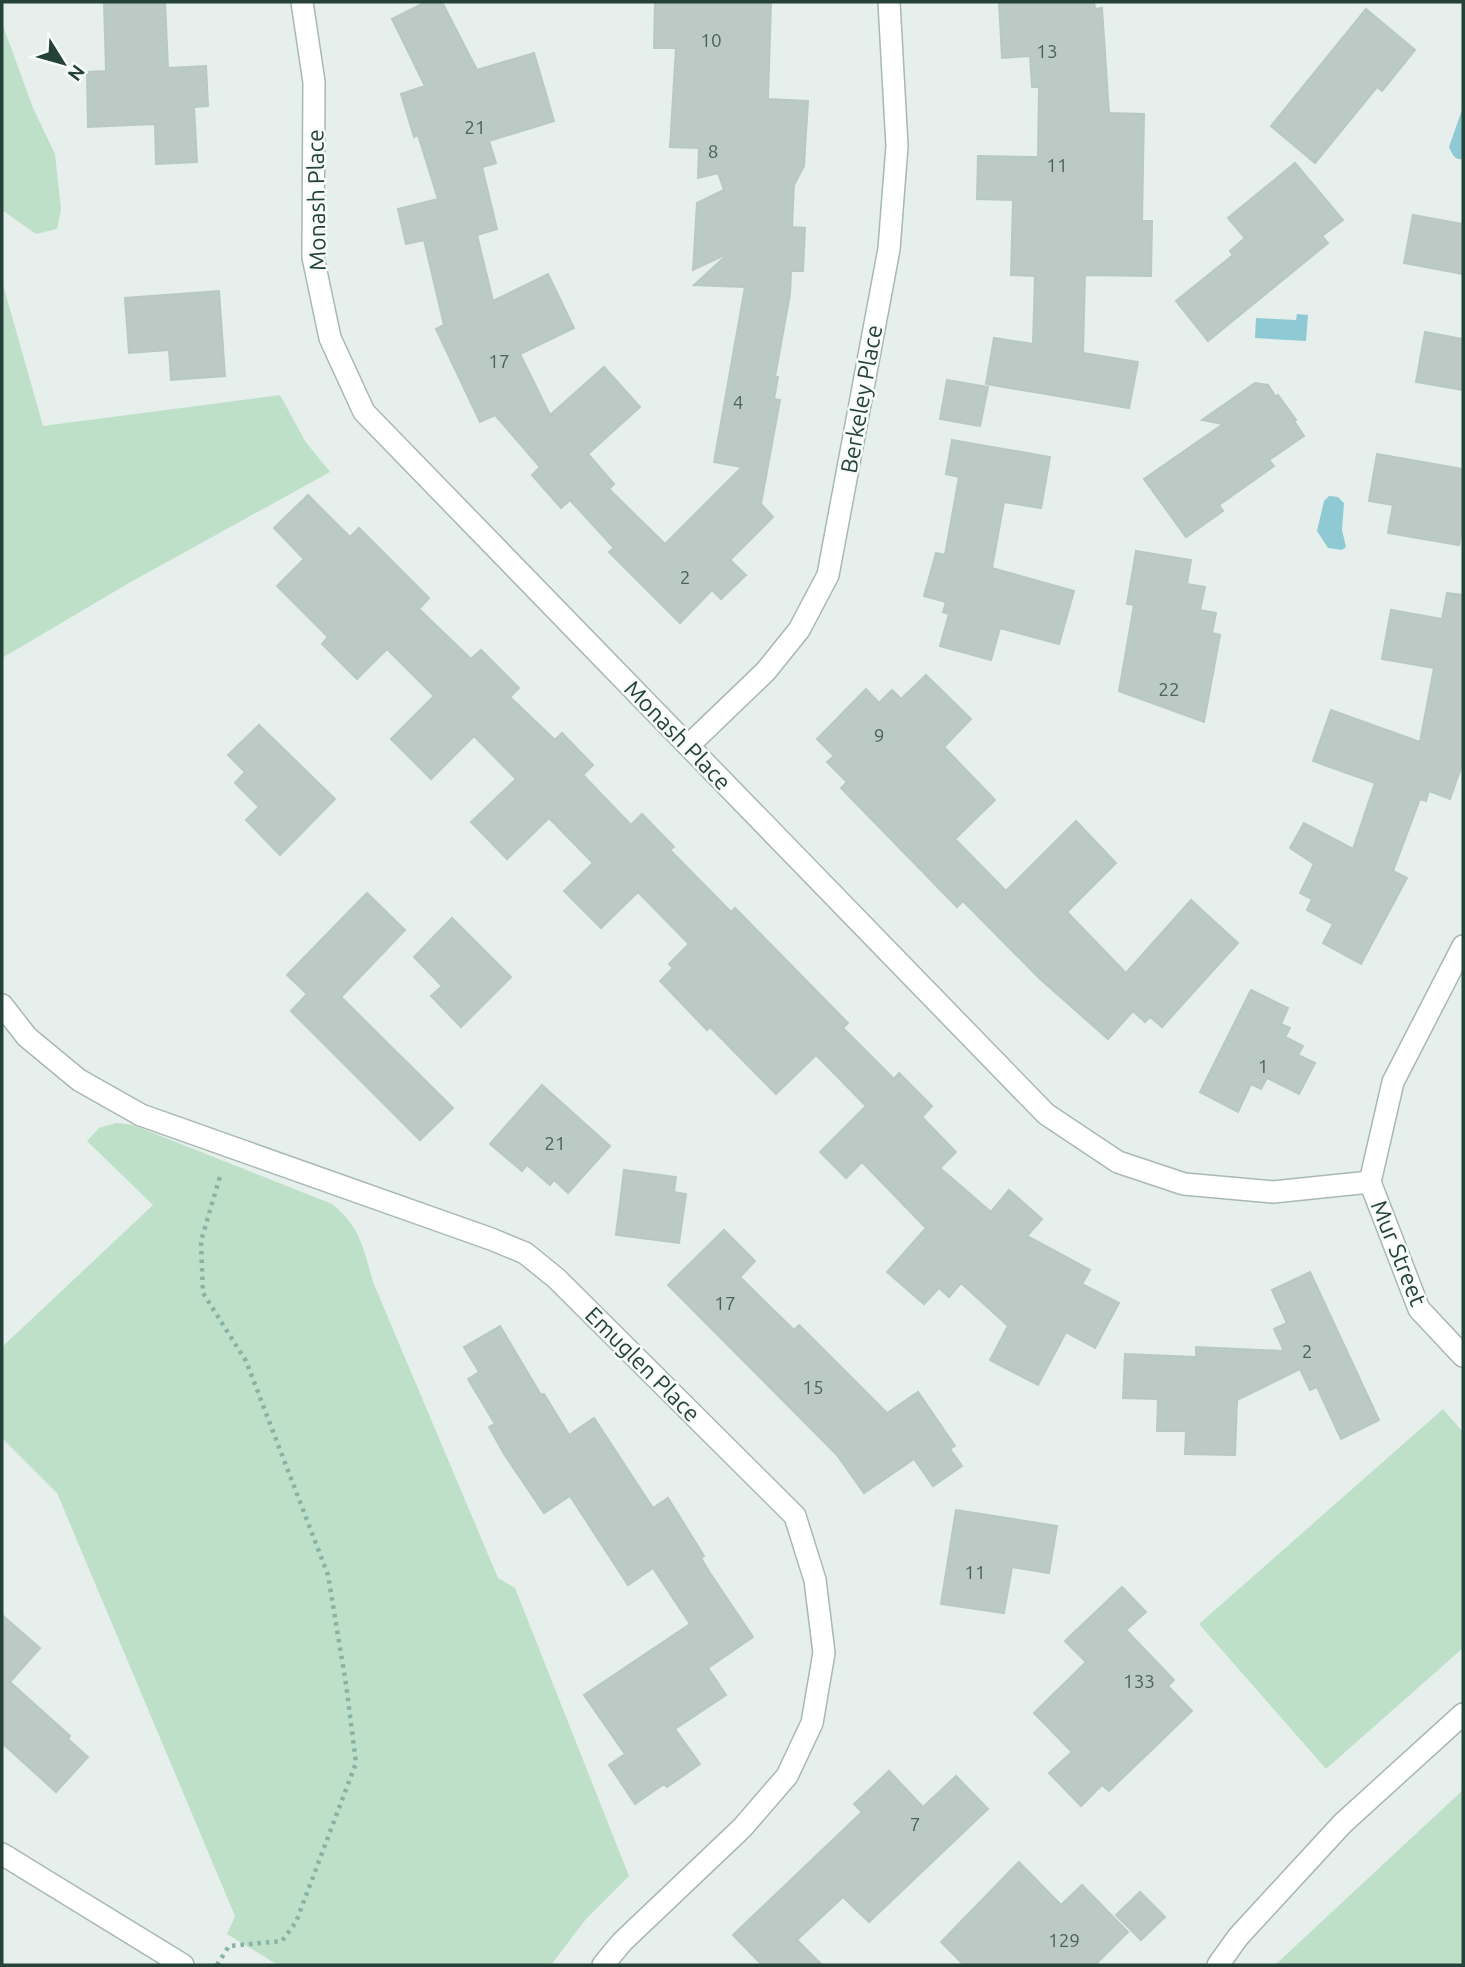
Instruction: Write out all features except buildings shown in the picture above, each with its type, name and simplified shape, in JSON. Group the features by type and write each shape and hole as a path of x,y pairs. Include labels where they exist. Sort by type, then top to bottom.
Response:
{"street":[{"name":"Monash Place","path":"302,2 314,82 313,257 330,338 364,412 1046,1114 1118,1162 1184,1184 1273,1192 1370,1182"},
{"name":"Berkeley Place","path":"689,745 766,671 799,630 828,575 889,249 897,146 889,2"},
{"name":"Mur Street","path":"1463,946 1393,1082 1370,1182 1419,1309 1463,1356"},
{"name":"Emuglen Place","path":"2,1005 27,1038 79,1080 141,1115 525,1252 556,1278 795,1516 815,1580 824,1653 811,1723 788,1776 742,1828 622,1942 603,1965"},
{"path":"1219,1965 1238,1937 1343,1823 1463,1714"},
{"path":"2,1854 184,1965"}],"path":[{"path":"217,1965 229,1946 282,1941 296,1922 356,1763 328,1575 246,1361 203,1293 201,1241 229,1148"}],"green space":[{"path":"2,23 33,108 55,154 61,209 57,229 36,234 2,210"},
{"path":"2,281 43,426 280,395 305,441 330,472 129,583 2,658"},
{"path":"116,1123 133,1125 332,1204 355,1230 373,1282 498,1578 515,1588 629,1876 586,1919 551,1965 278,1965 227,1934 235,1916 57,1493 2,1438 2,1347 153,1205 87,1141 99,1128"},
{"path":"1443,1409 1463,1432 1463,1648 1326,1769 1199,1624"},
{"path":"1463,1790 1463,1965 1275,1965"}],"water":[{"path":"1463,107 1463,159 1458,159 1449,147"},
{"path":"1297,314 1308,315 1306,341 1255,338 1256,318 1296,320"},
{"path":"1329,496 1338,497 1344,503 1342,530 1346,547 1342,550 1328,548 1317,531 1324,501"}]}
